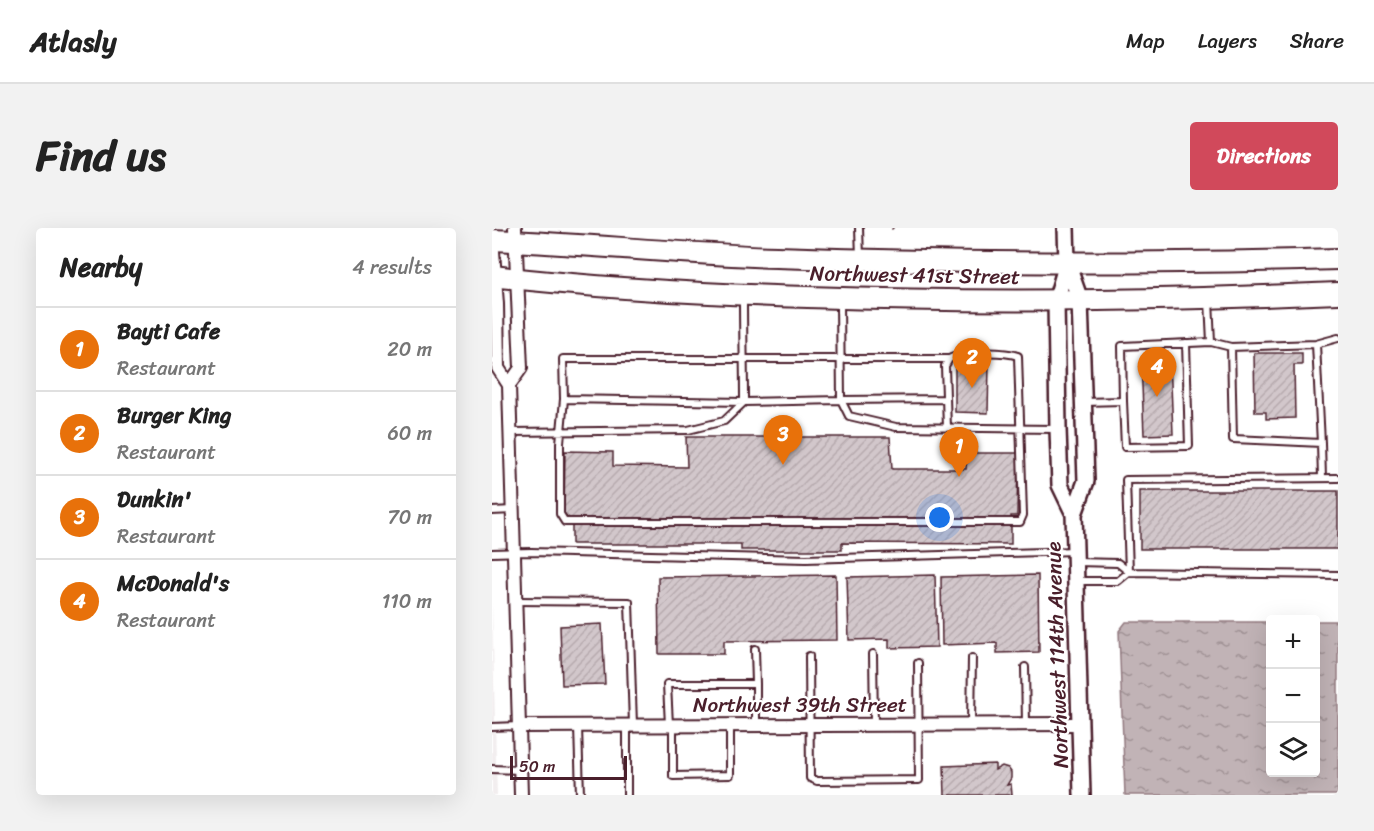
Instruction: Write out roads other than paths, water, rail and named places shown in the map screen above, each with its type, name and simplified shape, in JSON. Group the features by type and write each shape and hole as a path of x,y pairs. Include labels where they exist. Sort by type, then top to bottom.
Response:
{"main road":[{"name":"Northwest 41st Street","path":"492,239 516,235 708,254 861,260 1067,263 1338,259"},
{"name":"Northwest 41st Street","path":"493,276 556,284 840,298 1056,301 1209,299 1338,293"}],"street":[{"name":"Northwest 114th Avenue","path":"1066,228 1067,263 1080,300 1086,481 1074,514 1082,795"},
{"path":"509,385 521,368 516,235"},
{"path":"492,239 498,368 509,385 520,795"},
{"name":"Northwest 114th Avenue","path":"1067,263 1056,301 1058,429 1060,485 1074,514"},
{"name":"Northwest 39th Street","path":"519,726 1080,724"}],"lane":[{"path":"859,228 861,260"},
{"path":"511,432 688,430 724,422 744,402 743,295"},
{"path":"840,298 841,400 849,416 896,427 1058,429"},
{"path":"1209,299 1211,342"},
{"path":"1186,343 1189,446 1125,447 1122,346 1186,343 1211,342 1231,347 1316,344 1338,338"},
{"path":"1316,344 1322,478"},
{"path":"1231,347 1233,439 1321,443"},
{"path":"968,353 1018,357 1023,515 1020,522 565,522 560,514 563,358 840,358 949,358 968,353"},
{"path":"947,428 945,366 949,358"},
{"path":"564,399 744,402 946,399"},
{"path":"1083,402 1123,401"},
{"path":"1129,572 1126,480 1338,478"},
{"path":"492,511 513,510"},
{"path":"492,553 806,560 1076,556 1118,563 1129,572 1338,575"},
{"path":"1077,581 1118,581 1129,572"},
{"path":"515,600 629,602 630,725 627,795"},
{"path":"755,649 756,724"},
{"path":"873,654 874,724"},
{"path":"809,656 810,778 817,781 919,780 918,663"},
{"path":"971,724 972,657"},
{"path":"1025,667 1026,724"},
{"path":"730,724 730,775 673,776 667,684 756,684"},
{"path":"579,725 580,795"},
{"path":"492,727 519,726"},
{"path":"492,769 520,770"}],"water":[{"path":"1320,621 1338,621 1338,795 1125,795 1119,631 1126,622 1266,622 1266,777 1320,777"}],"place":[{"name":"Burger King","path":"972,388"},
{"name":"McDonald's","path":"1157,397"},
{"name":"Dunkin'","path":"783,465"},
{"name":"Bayti Cafe","path":"959,477"}]}
